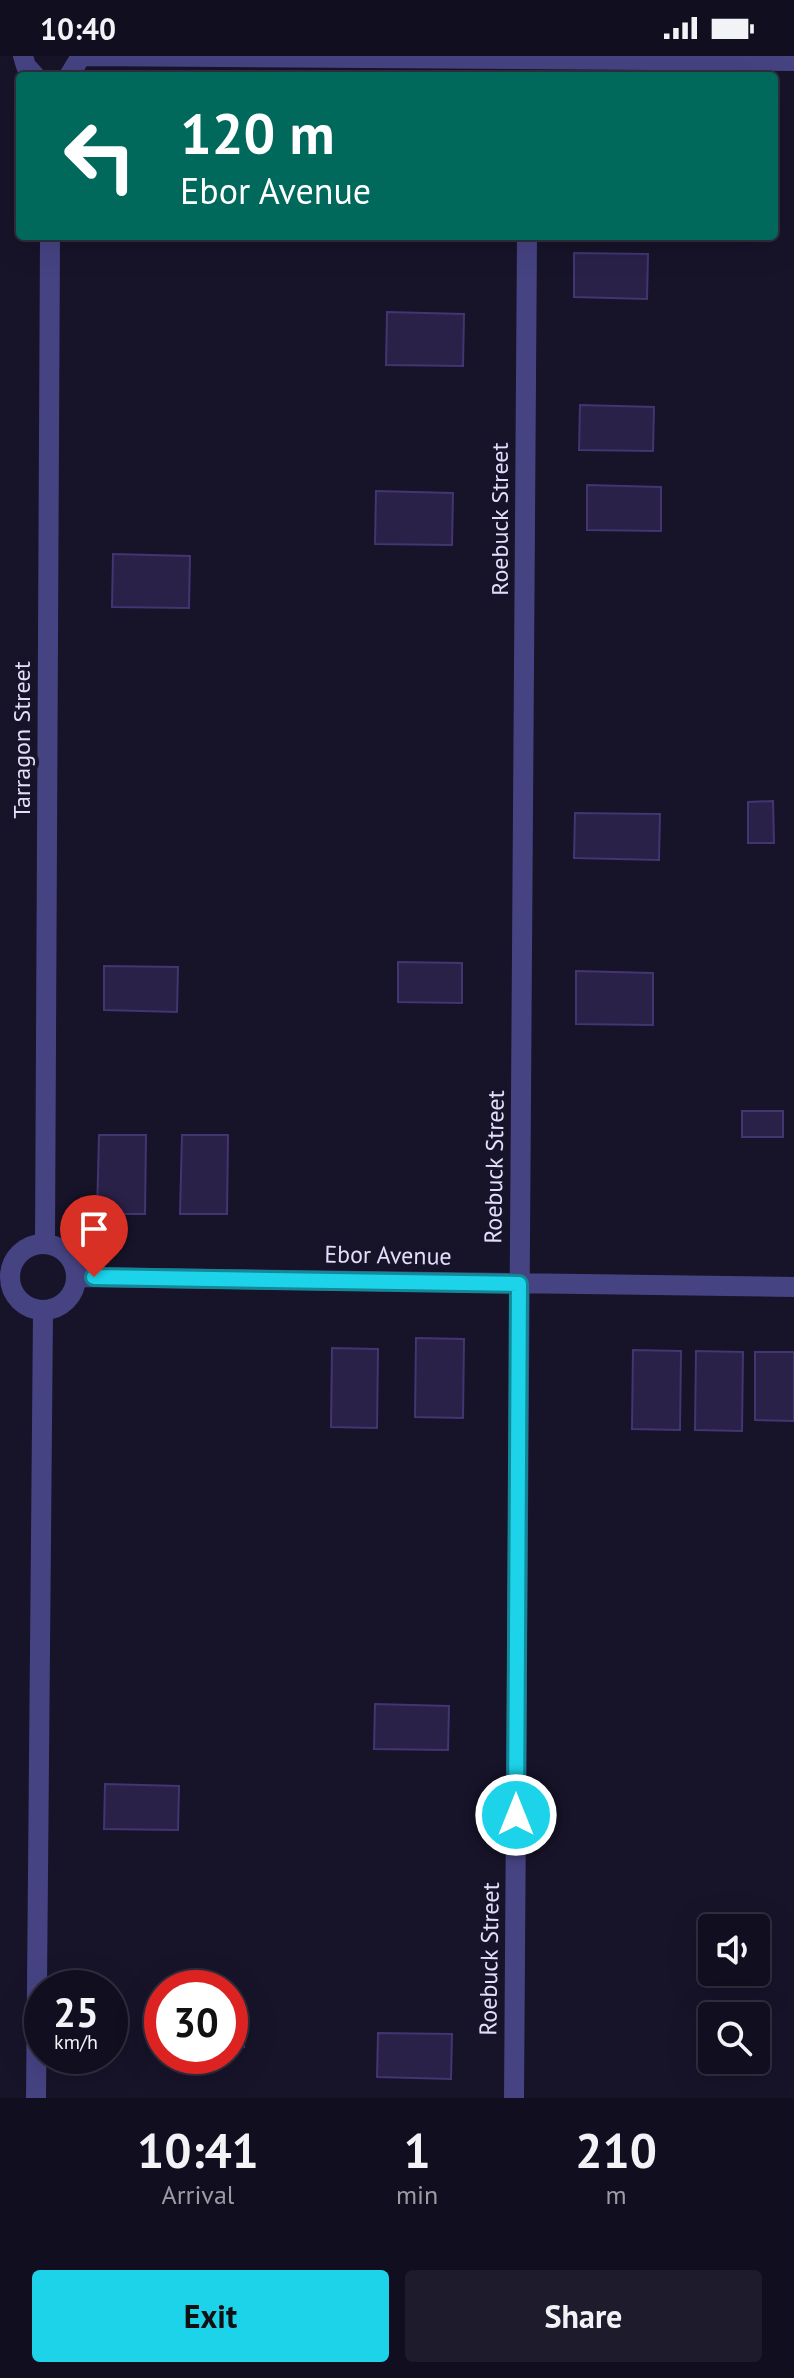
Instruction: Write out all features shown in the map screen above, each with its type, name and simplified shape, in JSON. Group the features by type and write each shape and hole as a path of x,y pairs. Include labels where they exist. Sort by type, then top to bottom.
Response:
{"street":[{"path":"81,56 528,64 794,61"},
{"name":"Tarragon Street","path":"45,1243 50,240"},
{"name":"Roebuck Street","path":"514,2098 527,240"},
{"path":"45,1243 62,1249 71,1258 77,1277 73,1293 62,1306 43,1312 27,1308 15,1297 4,1275 26,1248 45,1243"},
{"name":"Ebor Avenue","path":"77,1277 794,1287"},
{"path":"36,2098 43,1312"}],"building":[{"path":"574,253 648,254 647,299 574,297"},
{"path":"387,312 464,314 463,366 386,365"},
{"path":"580,405 654,407 653,451 579,450"},
{"path":"587,485 661,487 661,531 587,530"},
{"path":"376,491 453,493 452,545 375,544"},
{"path":"113,554 190,556 189,608 112,607"},
{"path":"773,801 774,843 748,843 748,802"},
{"path":"575,813 660,814 659,860 574,858"},
{"path":"398,962 462,963 462,1003 398,1002"},
{"path":"104,966 178,967 177,1012 104,1010"},
{"path":"576,971 653,973 653,1025 576,1024"},
{"path":"742,1111 783,1111 783,1137 742,1137"},
{"path":"99,1135 146,1135 145,1214 97,1214"},
{"path":"182,1135 228,1135 227,1214 180,1214"},
{"path":"416,1338 464,1339 463,1418 415,1417"},
{"path":"332,1348 378,1349 377,1428 331,1427"},
{"path":"633,1350 681,1351 680,1430 632,1429"},
{"path":"696,1351 743,1352 742,1431 695,1430"},
{"path":"755,1352 794,1352 794,1421 755,1420"},
{"path":"375,1704 449,1706 448,1750 374,1749"},
{"path":"105,1784 179,1786 178,1830 104,1829"},
{"path":"378,2033 452,2034 451,2079 377,2077"}],"route":[{"path":"94,1277 519,1284 516,1815"}]}
